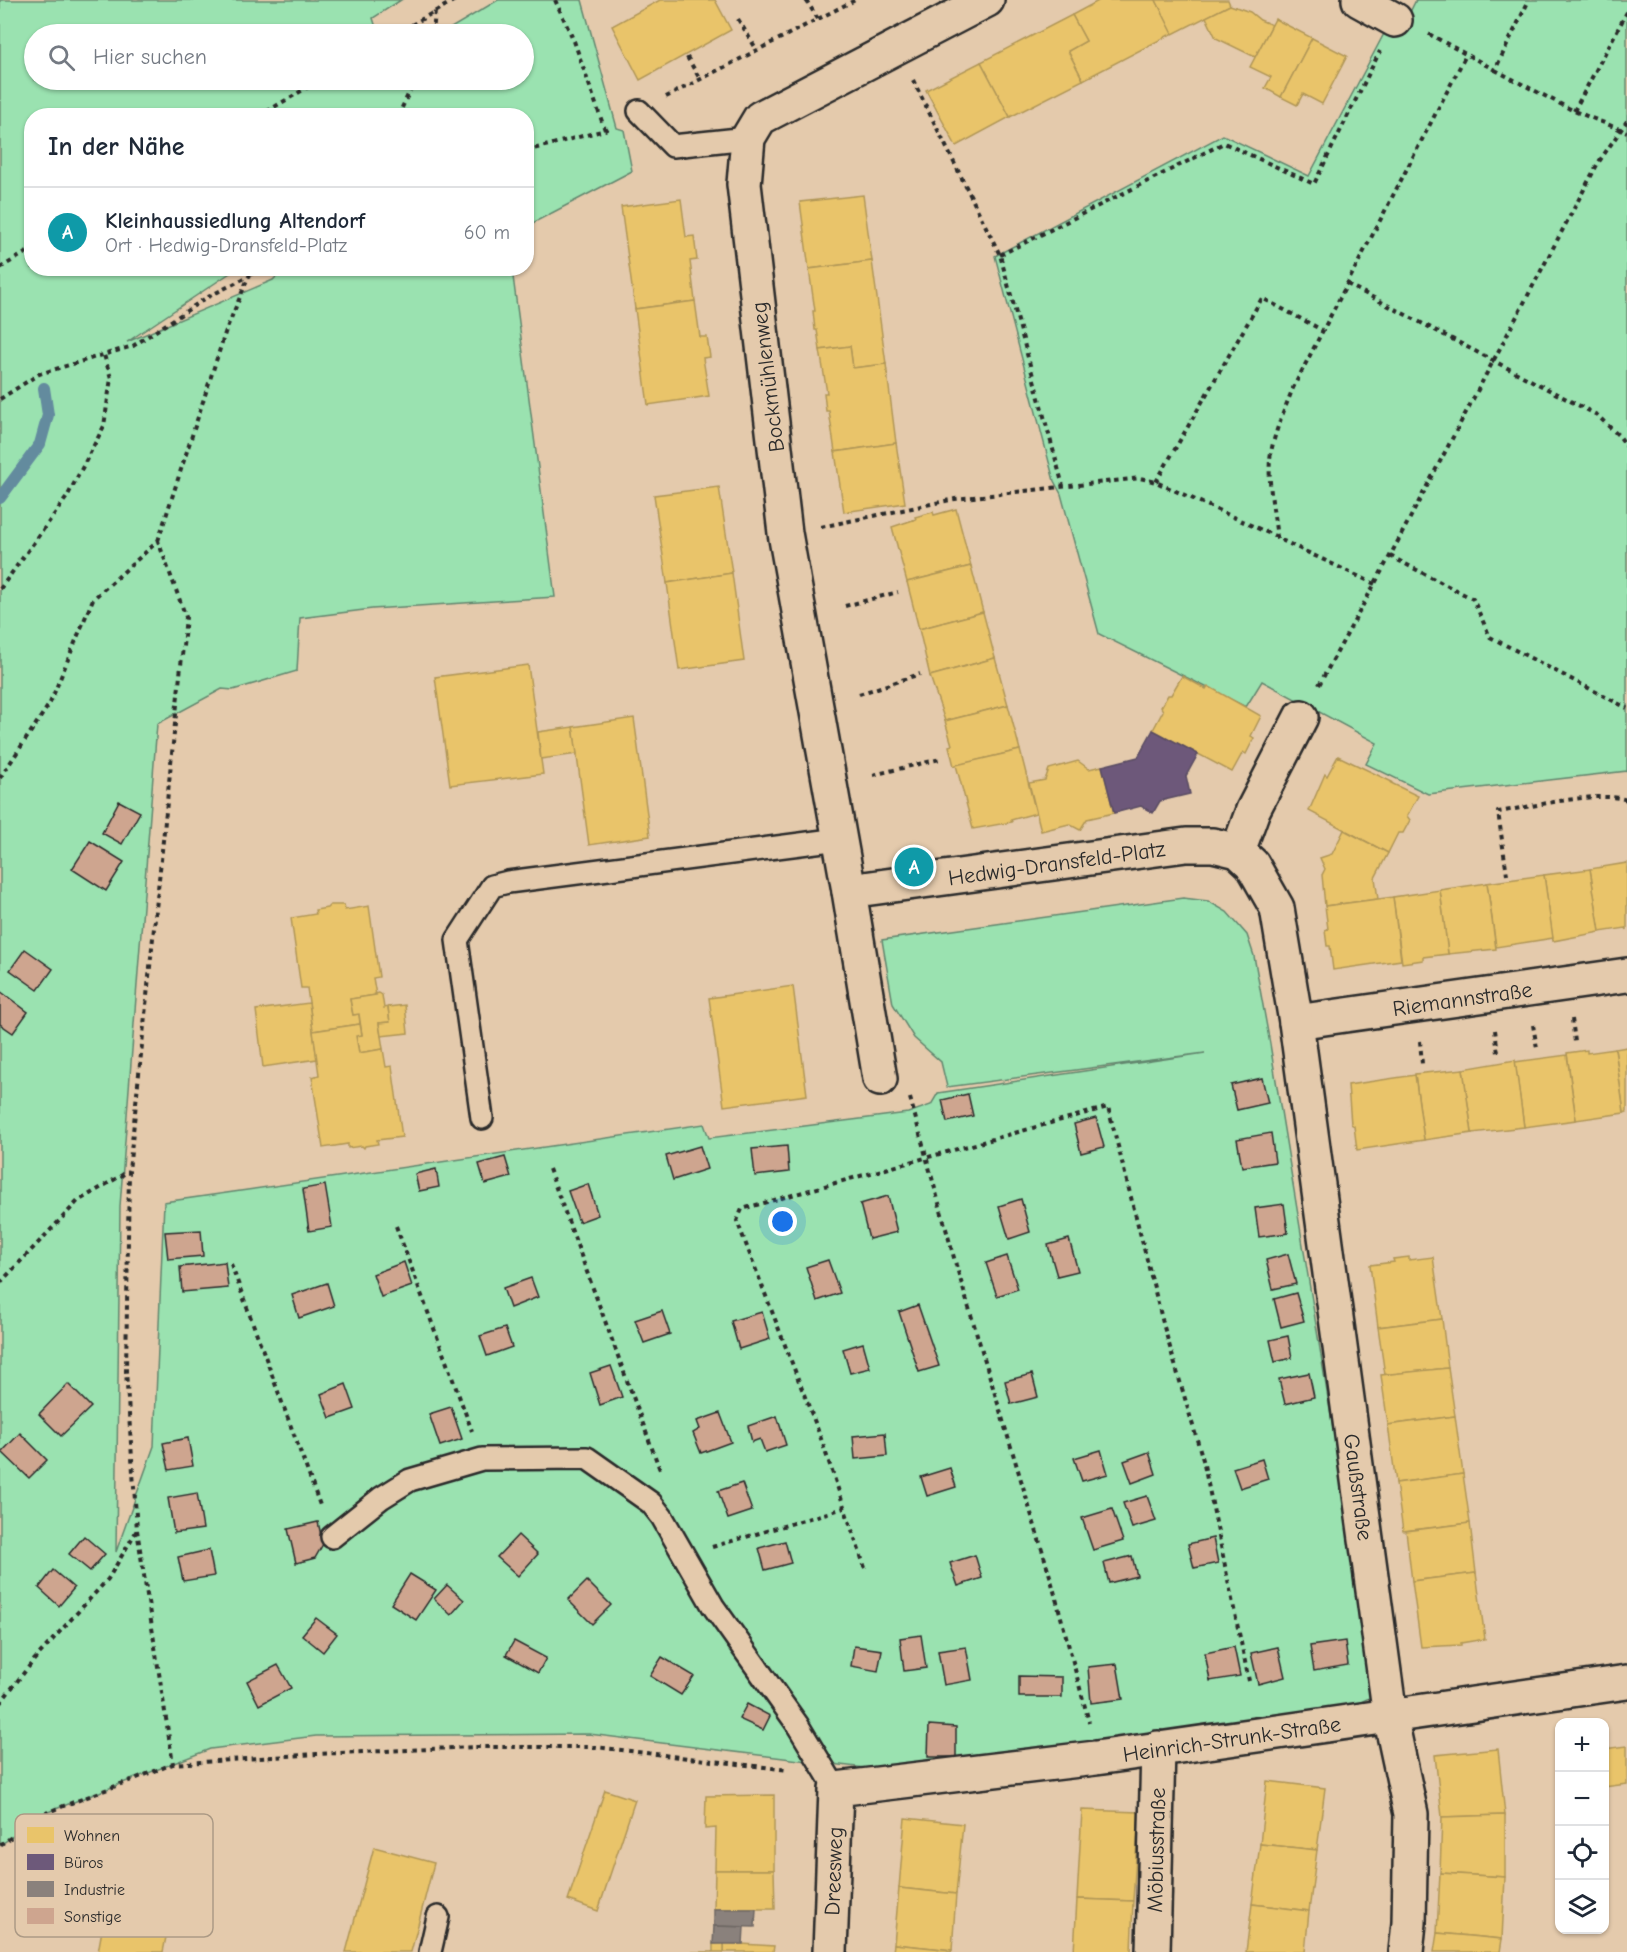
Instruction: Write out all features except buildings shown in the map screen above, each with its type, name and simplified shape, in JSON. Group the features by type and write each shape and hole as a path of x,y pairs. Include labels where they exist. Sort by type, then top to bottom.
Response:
{"street":[{"path":"748,138 760,118 987,0"},
{"path":"1359,0 1388,34"},
{"name":"Bockmühlenweg","path":"748,138 744,184 785,533 849,891"},
{"path":"1296,1022 1277,908 1252,864 1238,851 1253,810 1301,717"},
{"name":"Hedwig-Dransfeld-Platz","path":"849,891 1186,845 1213,845 1238,851"},
{"path":"849,891 880,1079"},
{"name":"Riemannstraße","path":"1296,1022 1627,975"},
{"name":"Gaußstraße","path":"1296,1022 1390,1716 1411,1814 1409,1923 1406,1952"},
{"name":"Heinrich-Strunk-Straße","path":"836,1789 1096,1758 1627,1682"},
{"name":"Möbiusstraße","path":"1153,1952 1158,1748"},
{"name":"Dreesweg","path":"830,1952 836,1789"}],"lane":[{"path":"639,111 673,146 748,138"},
{"path":"482,1118 458,940 492,886 508,882 839,839"},
{"path":"332,1537 381,1498 410,1480 482,1459 587,1458 651,1503 662,1517 713,1606 797,1724 836,1789"},
{"path":"430,1952 438,1917"}],"path":[{"path":"413,24 455,0"},
{"path":"555,0 574,41 605,130"},
{"path":"806,0 818,19"},
{"path":"534,149 605,130 855,0"},
{"path":"1495,70 1529,0"},
{"path":"434,24 436,11"},
{"path":"1574,111 1627,12"},
{"path":"738,19 757,50"},
{"path":"1000,255 1224,144 1314,184 1388,34 1412,25 1574,111 1627,132"},
{"path":"896,47 1000,255 1063,486"},
{"path":"1277,538 1270,485 1270,458 1293,388 1466,55"},
{"path":"687,57 700,79"},
{"path":"273,108 303,90"},
{"path":"403,108 411,90"},
{"path":"1301,717 1375,584 1598,163 1627,121"},
{"path":"0,268 24,254"},
{"path":"0,399 39,374 133,346 206,298 249,276"},
{"path":"0,778 50,703 93,599 158,541 226,330 249,276"},
{"path":"1347,284 1597,415 1627,447"},
{"path":"1156,482 1262,298 1323,330"},
{"path":"0,589 68,497 104,426 111,378 104,355"},
{"path":"785,533 955,499 1132,478 1156,482 1375,584"},
{"path":"158,541 186,617 129,1171 126,1371 136,1530 173,1764"},
{"path":"1390,556 1473,599 1490,637 1627,708"},
{"path":"845,606 897,592"},
{"path":"859,694 920,674"},
{"path":"873,775 940,759"},
{"path":"1507,874 1498,812 1593,797 1617,796 1627,800"},
{"path":"880,1079 909,1094 956,1265 1047,1565 1090,1725"},
{"path":"865,1568 819,1433 737,1221 742,1209 1108,1107 1164,1327 1203,1460 1249,1681"},
{"path":"549,1169 668,1494 662,1517"},
{"path":"0,1283 78,1201 129,1171"},
{"path":"396,1226 482,1459"},
{"path":"231,1264 332,1537"},
{"path":"683,1556 844,1508"},
{"path":"0,1703 34,1660 108,1579 136,1530"},
{"path":"45,1814 173,1764 316,1754 463,1747 585,1747 792,1770"},
{"path":"0,1845 15,1835"}],"green space":[{"path":"0,0 401,0 373,18 375,24 24,24 24,90 534,90 534,24 458,24 498,0 582,0 617,128 624,130 632,171 534,222 534,108 24,108 24,276 226,276 127,342 273,280 277,276 513,276 555,597 372,609 300,618 297,671 233,690 222,689 157,724 120,1206 116,1552 154,1446 164,1202 704,1124 709,1138 908,1113 931,1105 938,1093 1205,1053 947,1087 941,1062 914,1038 893,1004 882,940 1183,898 1208,901 1227,912 1247,935 1254,956 1375,1685 1371,1697 1359,1703 973,1759 873,1769 589,1734 316,1736 210,1749 45,1814 15,1814 15,1835 0,1845"},
{"path":"1416,0 1627,0 1627,771 1428,794 1366,764 1377,743 1262,681 1246,707 1099,634 1061,494 1054,481 995,256 1223,135 1309,176 1387,28 1411,10"}],"waterway":[{"path":"0,498 40,444 48,415 44,388"}],"place":[{"name":"Kleinhaussiedlung Altendorf","path":"914,867"}]}
